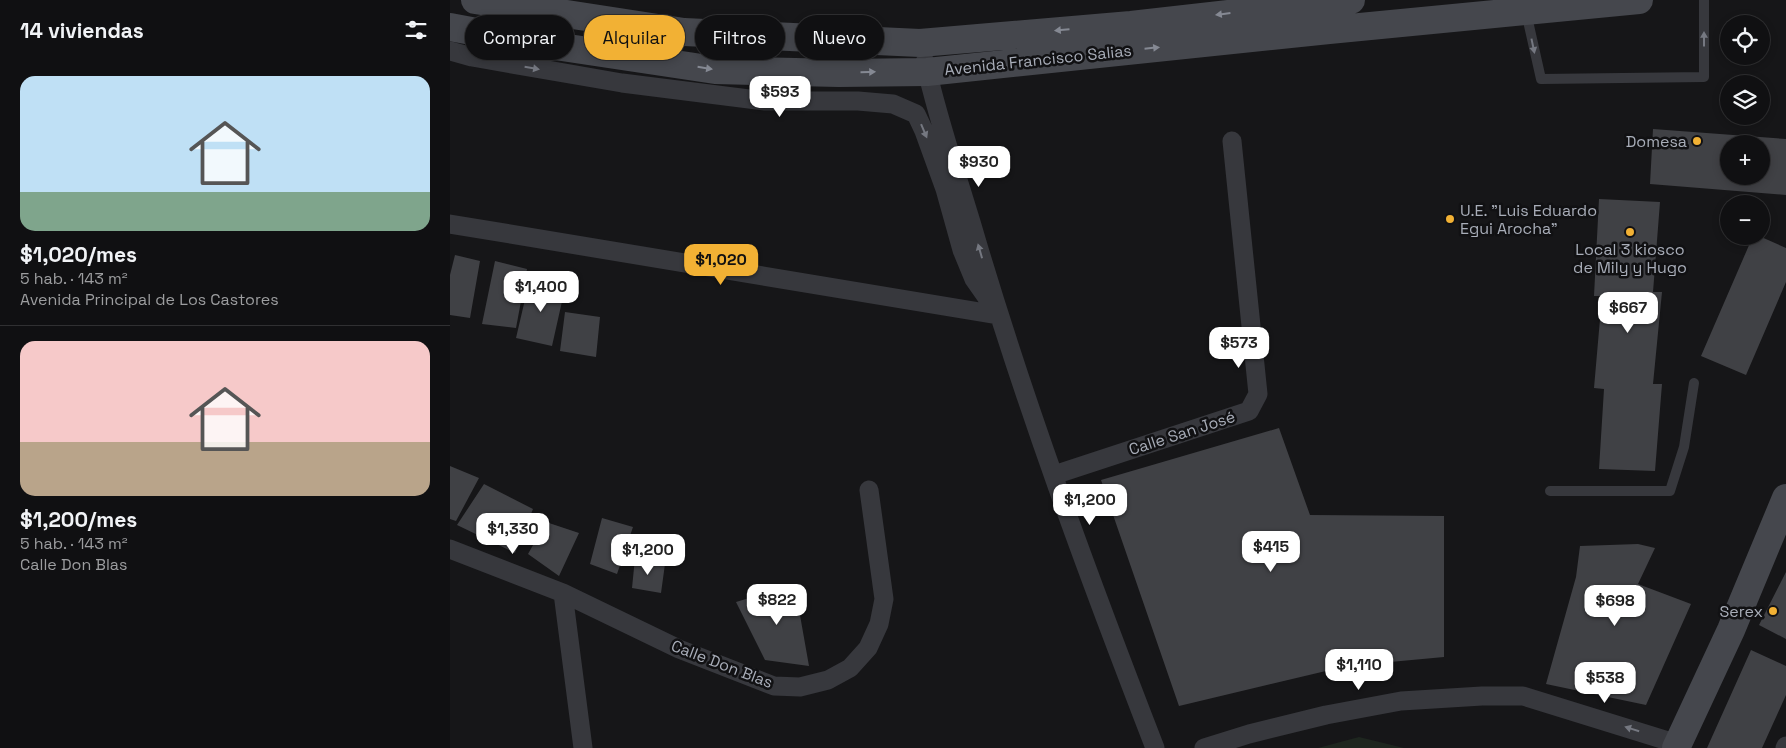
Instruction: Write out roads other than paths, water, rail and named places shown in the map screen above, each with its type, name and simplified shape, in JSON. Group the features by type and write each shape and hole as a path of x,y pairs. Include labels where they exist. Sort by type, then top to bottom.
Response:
{"street":[{"name":"Avenida Francisco Salias","path":"475,0 684,32 920,42 1131,25 1267,4 1351,0"},
{"path":"1329,30 1461,10 1639,0"},
{"path":"1329,30 1535,6"},
{"name":"Avenida Francisco Salias","path":"450,27 715,70 839,73 927,72 1329,30"},
{"path":"920,42 927,72 998,315 1115,645 1155,748"},
{"path":"450,51 472,58 622,83 765,101 858,101 893,104 916,114 924,130 945,189 962,250 974,279 998,315"},
{"name":"Calle San José","path":"1054,476 1249,411 1258,394 1232,141"},
{"path":"450,224 998,315"},
{"name":"Calle Don Blas","path":"450,549 563,593 679,649 774,686 800,687 828,680 850,668 868,648 879,624 884,599 869,490"},
{"path":"1204,748 1249,734 1326,715 1400,701 1482,696 1523,696 1677,746 1731,630 1786,498"},
{"path":"563,593 583,748"}],"lane":[{"path":"1535,6 1540,79 1704,77 1704,0"},
{"path":"1550,491 1670,491 1684,447 1694,383"}],"place":[{"name":"Domesa","path":"1697,141"},
{"name":"U.E. \"Luis Eduardo Egui Arocha\"","path":"1450,219"},
{"name":"Local 3 kiosco de Mily y Hugo","path":"1630,232"},
{"name":"Serex","path":"1773,611"}]}
